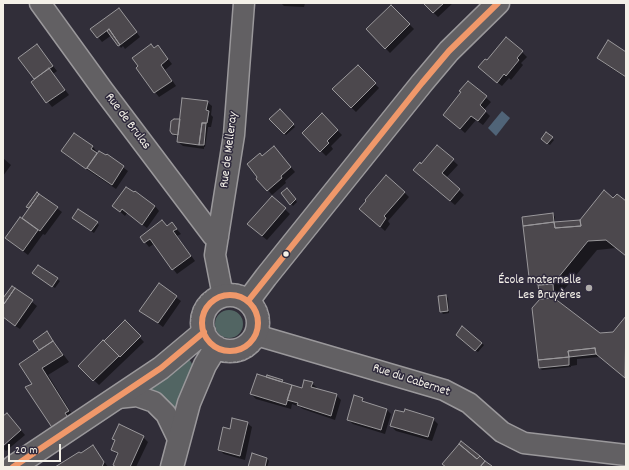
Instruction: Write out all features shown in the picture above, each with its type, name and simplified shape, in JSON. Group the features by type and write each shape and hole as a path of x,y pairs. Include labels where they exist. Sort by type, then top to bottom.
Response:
{"street":[{"name":"Rue de Brulas","path":"40,3 203,223 213,236 218,237"},
{"name":"Rue de Melleray","path":"222,291 215,255 234,135 244,3"},
{"path":"13,467 161,368 206,343 225,350 234,351 243,348 260,336 258,320 251,297 422,83 449,51 498,3"},
{"path":"172,467 189,403 205,365 206,343 202,323 204,314 208,306 222,291 231,295 251,297"},
{"name":"Rue du Cabernet","path":"260,336 444,390 469,403 502,432 524,443 626,455"},
{"path":"117,398 137,396 154,402 166,414 179,440"}],"path":[{"path":"234,285 241,287 251,297 261,302 265,309 268,319 268,328 260,336 254,353 246,358 237,360 219,360 206,343 192,320 198,302 204,295 212,290 222,291 234,285"}],"shaded area":[{"path":"229,310 239,314 243,324 239,334 229,338 219,334 215,324 219,314"},
{"path":"186,354 194,367 183,388 176,416 140,391"}],"water":[{"path":"502,111 510,118 496,136 488,128"}],"building":[{"path":"423,3 444,3 433,13"},
{"path":"391,5 410,24 385,49 366,29"},
{"path":"119,8 137,32 120,45 109,29 97,38 90,29"},
{"path":"109,29 120,45 118,46 107,31"},
{"path":"506,37 523,51 517,58 519,60 506,76 504,74 497,83 478,67 485,59 487,60"},
{"path":"608,40 626,52 626,77 597,58"},
{"path":"37,44 53,66 34,79 18,58"},
{"path":"151,44 154,48 158,45 168,59 161,65 172,81 154,93 136,68 138,66 132,58"},
{"path":"358,65 376,83 351,108 332,89"},
{"path":"49,68 65,90 46,103 31,82"},
{"path":"468,81 487,96 480,105 486,111 478,121 471,116 460,129 443,115 461,92 459,91"},
{"path":"182,98 208,101 206,110 209,111 207,123 202,123 199,145 177,142"},
{"path":"280,109 294,124 284,134 269,119"},
{"path":"322,113 338,130 327,141 329,143 320,152 302,133"},
{"path":"174,119 180,119 178,135 172,134 170,131 171,121"},
{"path":"202,123 206,123 204,145 199,145"},
{"path":"546,132 553,137 547,144 541,139"},
{"path":"74,133 93,146 91,149 97,153 86,169 61,151"},
{"path":"437,145 454,159 442,173 460,189 450,201 413,170 420,162 421,164"},
{"path":"274,146 291,167 281,176 282,178 267,191 256,179 257,177 247,164 260,153 262,156"},
{"path":"99,151 106,155 107,154 124,166 112,185 87,168"},
{"path":"386,175 405,192 384,216 386,218 380,227 359,209"},
{"path":"126,187 134,192 135,191 155,206 142,225 122,209 120,212 112,206"},
{"path":"287,188 296,199 290,205 281,193"},
{"path":"604,190 613,198 617,194 626,201 626,256 606,240 588,241 553,284 538,285 529,277 523,226 554,222 555,228 581,226 580,220"},
{"path":"37,192 39,194 29,208 26,207"},
{"path":"39,194 58,207 40,231 22,218"},
{"path":"272,196 286,208 262,236 247,224"},
{"path":"78,209 98,222 91,231 72,218"},
{"path":"553,213 554,222 523,226 522,217"},
{"path":"20,217 38,230 23,251 5,238"},
{"path":"162,220 167,226 172,222 177,229 173,231 191,256 172,270 150,239 144,243 140,237"},
{"path":"580,220 581,226 555,228 554,222"},
{"path":"38,265 58,278 52,287 32,273"},
{"path":"159,283 177,296 158,323 139,311"},
{"path":"553,284 554,298 540,299 538,285"},
{"path":"12,286 15,288 4,304 3,298"},
{"path":"15,288 33,300 15,326 3,317 3,303 4,304"},
{"path":"446,295 448,311 440,312 438,296"},
{"path":"554,298 600,333 613,332 626,316 625,378 596,354 595,348 568,351 569,357 538,360 532,308 540,299"},
{"path":"125,320 141,336 120,357 104,341"},
{"path":"462,326 482,343 475,351 456,335"},
{"path":"47,331 53,341 39,350 33,341"},
{"path":"103,340 119,356 93,381 78,366"},
{"path":"53,341 63,355 42,368 69,411 65,413 69,419 53,429 25,387 32,384 19,364"},
{"path":"595,348 596,354 569,357 568,351"},
{"path":"569,357 569,365 539,368 538,360"},
{"path":"257,374 292,385 286,405 250,394"},
{"path":"267,375 283,380 282,382 266,377"},
{"path":"304,380 313,382 311,387 337,394 331,416 297,405 298,403 287,400 292,385 302,388"},
{"path":"354,395 363,398 362,401 387,409 381,430 347,420"},
{"path":"405,409 434,418 428,437 390,426 395,410 404,412"},
{"path":"7,413 21,430 3,446 3,416"},
{"path":"232,418 248,422 240,456 218,450 223,427 230,429"},
{"path":"119,424 144,436 130,467 116,467 113,465 118,453 111,450 115,440 112,439"},
{"path":"461,441 480,456 477,459 459,444"},
{"path":"459,444 477,459 480,456 485,461 480,467 446,467 442,464"},
{"path":"93,445 104,462 102,467 55,467 79,452 81,453"},
{"path":"252,453 267,458 265,467 248,467"},
{"path":"485,461 492,466 480,467"}],"transit line":[{"path":"248,301 422,83 449,51 498,3"},
{"path":"230,295 241,297 250,303 256,312 258,323 256,334 250,343 241,349 230,351 219,349 210,343 204,334 202,323 204,312 210,303 219,297 230,295"},
{"path":"13,467 161,368 204,332"}],"place":[{"name":"École maternelle Les Bruyères","path":"589,288"}]}
